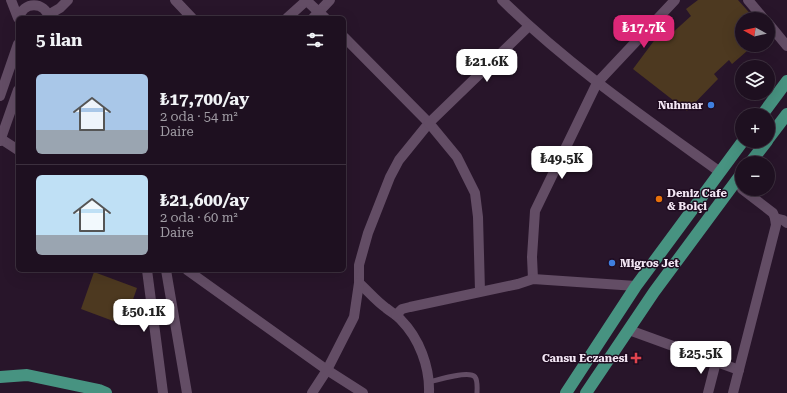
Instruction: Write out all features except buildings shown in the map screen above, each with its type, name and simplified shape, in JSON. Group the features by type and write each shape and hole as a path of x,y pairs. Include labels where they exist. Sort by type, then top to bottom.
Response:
{"main road":[{"path":"767,108 787,81"},
{"path":"775,130 787,114"},
{"path":"566,393 636,286 738,148"},
{"path":"586,393 654,292 735,189"},
{"path":"0,377 27,375 99,390 106,393"}],"street":[{"path":"11,0 18,16"},
{"path":"20,16 24,8 33,5 60,8 68,0"},
{"path":"175,0 190,16"},
{"path":"289,16 306,0 319,16 330,0"},
{"path":"502,0 528,26 597,83 720,172"},
{"path":"533,280 532,257 535,211 597,83 675,0"},
{"path":"748,0 758,12"},
{"path":"312,393 327,370 354,317 359,283 359,265 368,233 390,177 399,160 430,123 528,26"},
{"path":"775,32 787,46"},
{"path":"346,39 430,123 457,157 474,193 478,217 480,291"},
{"path":"0,96 16,50"},
{"path":"16,96 0,140 16,149"},
{"path":"733,393 776,225 773,213 754,196"},
{"path":"775,218 783,220 787,223"},
{"path":"147,272 163,393"},
{"path":"166,272 187,393"},
{"path":"190,272 327,370 363,393"},
{"path":"396,316 402,309 533,280 636,286"},
{"path":"359,283 382,305 400,319 410,331 423,356 429,382 429,393"},
{"path":"629,330 739,370"},
{"path":"708,393 716,362"}],"lane":[{"path":"429,382 470,374 476,379 477,393"}],"place":[{"name":"Nuhmar","path":"711,105"},
{"name":"Deniz Cafe & Bolçi","path":"659,199"},
{"name":"Migros Jet","path":"612,263"},
{"name":"Cansu Eczanesi","path":"636,358"}]}
